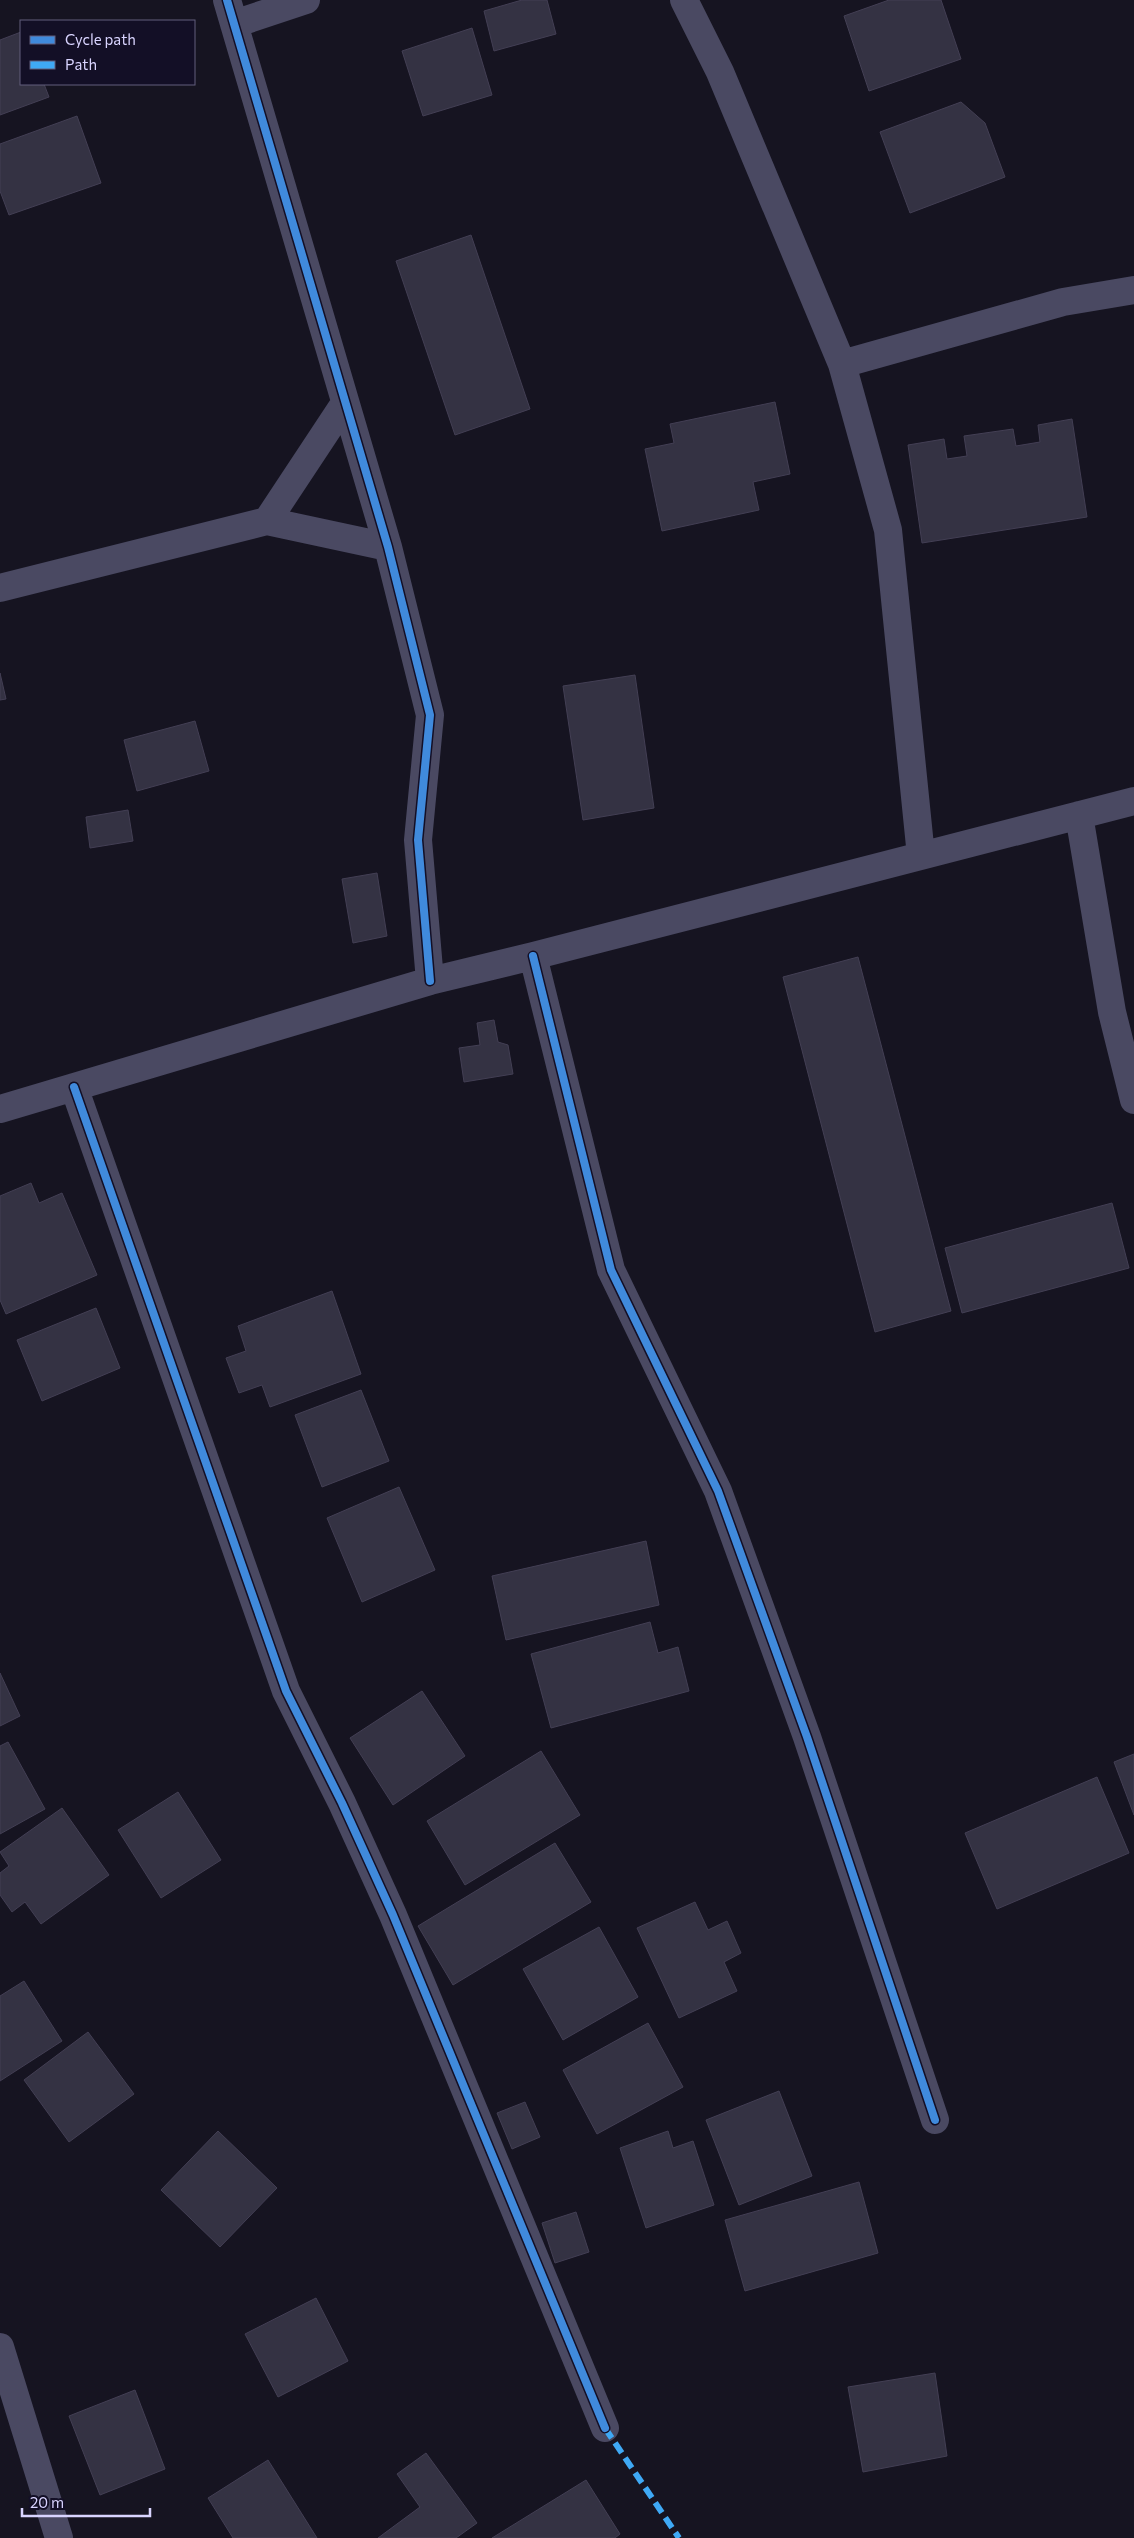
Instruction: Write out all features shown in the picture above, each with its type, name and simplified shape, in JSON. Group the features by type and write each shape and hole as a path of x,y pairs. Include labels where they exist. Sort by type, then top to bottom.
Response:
{"street":[{"path":"306,0 231,12 388,547 430,715 418,840 430,981"},
{"path":"684,0 720,72 842,364 888,530 921,856"},
{"path":"842,364 1063,302 1134,290"},
{"path":"267,522 345,403"},
{"path":"0,588 267,522 388,547"},
{"path":"0,1109 430,981 1134,800"},
{"path":"1079,814 1112,1012 1134,1100"},
{"path":"533,956 611,1270 718,1491 807,1737 935,2120"},
{"path":"74,1087 286,1691 342,1803 393,1915 605,2428"},
{"path":"0,2347 58,2538"}],"building":[{"path":"522,0 547,0 556,34 494,51 484,11"},
{"path":"889,0 941,0 961,59 869,91 844,16"},
{"path":"472,28 492,95 423,116 402,51"},
{"path":"20,32 20,85 44,85 49,97 0,115 0,40"},
{"path":"961,102 985,123 1005,177 910,213 880,132"},
{"path":"77,116 101,183 9,215 0,191 0,144"},
{"path":"471,235 530,409 455,435 396,261"},
{"path":"775,402 790,474 753,482 759,510 662,531 645,449 674,443 670,424"},
{"path":"1072,419 1087,517 922,543 908,445 944,439 947,459 967,456 964,436 1013,429 1016,446 1040,442 1038,425"},
{"path":"0,673 6,699 0,700"},
{"path":"635,675 654,808 583,820 563,686"},
{"path":"195,721 209,771 137,791 124,740"},
{"path":"128,810 133,841 90,848 86,817"},
{"path":"377,873 387,936 353,943 342,879"},
{"path":"858,957 951,1311 875,1332 783,977"},
{"path":"494,1020 498,1042 508,1045 513,1074 464,1082 459,1048 480,1045 477,1023"},
{"path":"31,1183 39,1203 62,1193 97,1275 6,1314 0,1300 0,1196"},
{"path":"1112,1203 1129,1268 962,1313 945,1248"},
{"path":"332,1291 361,1374 270,1407 262,1385 239,1393 226,1358 246,1351 238,1326"},
{"path":"96,1308 120,1368 42,1401 17,1340"},
{"path":"361,1390 389,1461 322,1487 295,1415"},
{"path":"399,1487 435,1570 362,1602 327,1518"},
{"path":"646,1541 659,1605 506,1640 492,1576"},
{"path":"650,1622 658,1653 678,1647 689,1691 551,1728 531,1654"},
{"path":"0,1673 20,1716 0,1726"},
{"path":"422,1691 465,1756 393,1805 350,1738"},
{"path":"8,1742 45,1809 0,1834 0,1746"},
{"path":"541,1751 580,1815 465,1885 427,1821"},
{"path":"1134,1754 1134,1815 1114,1762"},
{"path":"1097,1777 1129,1853 997,1909 965,1833"},
{"path":"178,1792 221,1860 161,1898 118,1830"},
{"path":"62,1808 109,1875 41,1924 25,1902 12,1912 0,1895 0,1873 9,1866 0,1852"},
{"path":"555,1843 591,1902 453,1985 418,1926"},
{"path":"695,1902 708,1930 727,1921 741,1953 724,1962 737,1991 679,2018 637,1928"},
{"path":"599,1927 638,1997 563,2040 523,1969"},
{"path":"24,1981 62,2041 0,2081 0,1996"},
{"path":"648,2023 683,2087 597,2134 563,2070"},
{"path":"88,2032 134,2094 69,2142 24,2080"},
{"path":"779,2091 812,2176 739,2205 706,2120"},
{"path":"525,2102 540,2137 512,2149 497,2113"},
{"path":"218,2131 277,2188 220,2247 161,2190"},
{"path":"668,2131 673,2148 693,2141 714,2205 646,2228 620,2148"},
{"path":"859,2182 878,2253 745,2291 725,2220"},
{"path":"576,2212 589,2252 555,2263 542,2223"},
{"path":"316,2298 348,2361 278,2397 245,2334"},
{"path":"935,2373 947,2456 863,2472 848,2387"},
{"path":"135,2390 165,2469 100,2495 69,2416"},
{"path":"426,2453 477,2523 456,2538 378,2538 420,2507 397,2474"},
{"path":"268,2460 317,2538 233,2538 208,2498"},
{"path":"586,2480 620,2534 615,2538 492,2538"}],"marked path":[{"path":"605,2428 679,2538"}],"cycle path":[{"path":"227,0 388,547 430,715 418,840 430,981"},
{"path":"533,956 611,1270 718,1491 807,1737 935,2120"},
{"path":"74,1087 286,1691 342,1803 393,1915 605,2428"}]}
